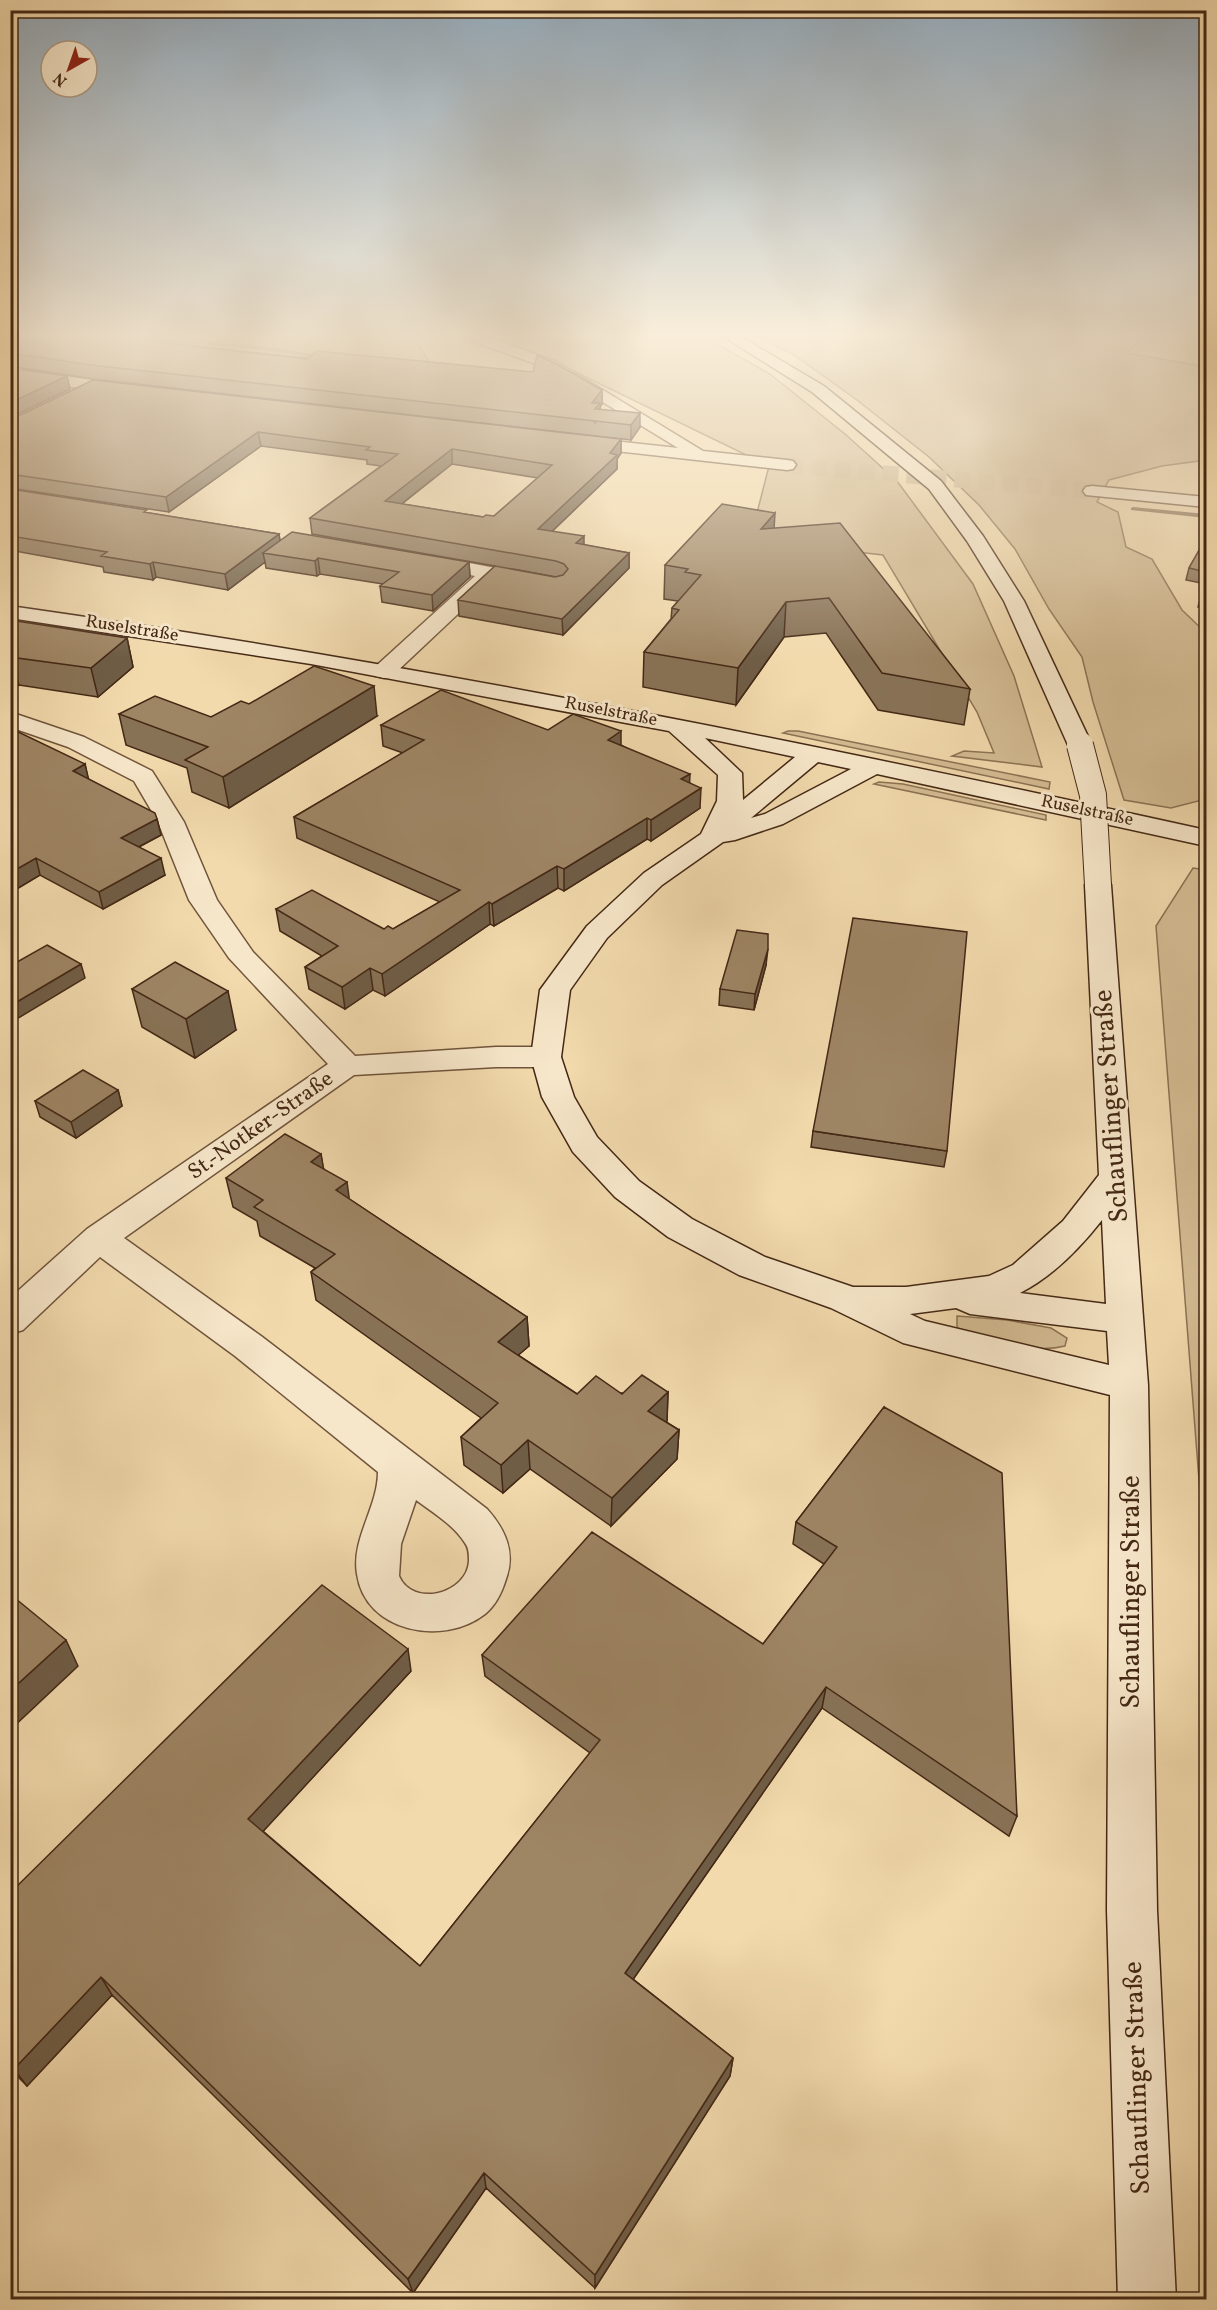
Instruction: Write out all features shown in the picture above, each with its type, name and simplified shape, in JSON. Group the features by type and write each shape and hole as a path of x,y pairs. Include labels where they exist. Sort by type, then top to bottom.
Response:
{"main road":[{"path":"579,443 787,465"},
{"path":"681,443 704,457"},
{"name":"Schauflinger Straße","path":"884,443 935,484 976,540 1014,601 1080,745 1093,795 1129,1385 1132,1910 1147,2300"},
{"path":"1092,491 1206,502"},
{"path":"408,557 555,585"},
{"path":"384,671 490,573"},
{"name":"Ruselstraße","path":"10,612 221,643 676,724 876,765 1206,838"},
{"path":"10,719 76,742 143,776 171,822 203,900 243,958 347,1066"},
{"path":"676,724 730,773 730,801 707,842"},
{"path":"814,753 707,842 653,879 597,932 555,990 546,1057 558,1096 585,1144 627,1189 680,1228 752,1266 844,1298 916,1333 944,1342 1129,1385"},
{"path":"707,842 774,819 876,765"},
{"name":"St.-Notker-Straße","path":"10,1320 99,1238 347,1066 496,1057 546,1057"},
{"path":"844,1298 906,1301 994,1289 1026,1274 1076,1230 1115,1178"},
{"path":"99,1238 248,1346 398,1465"},
{"path":"945,1296 1126,1320"}],"shaded area":[{"path":"721,443 855,443 897,481 973,584 1014,676 1042,767 952,756 964,751 994,753 977,712 883,555 750,540 769,466"},
{"path":"911,443 1206,443 1206,460 1162,466 1109,480 1097,502 1118,512 1126,547 1152,559 1182,610 1206,633 1206,799 1171,808 1124,800 1093,702 1082,657 1049,609 1015,549 979,505"},
{"path":"798,731 1050,782 1049,789 783,733"},
{"path":"879,782 903,784 1046,815 1046,820 874,784"},
{"path":"1193,868 1206,870 1206,1570 1156,926"},
{"path":"957,1316 1007,1320 1051,1328 1067,1338 1065,1346 1024,1347 957,1328"}],"building":[{"path":"10,443 243,443 166,497 10,474"},
{"path":"339,443 618,443 610,453 617,455 538,529 584,536 576,543 629,553 562,619 458,600 495,566 555,577 563,575 568,569 564,564 556,561 310,518 398,454 366,450 370,447","holes":["452,449 552,465 494,516 483,517 385,501"]},
{"path":"10,489 147,510 144,512 279,534 225,574 101,556 107,552 10,537"},
{"path":"722,504 775,513 761,529 840,523 970,689 882,673 829,598 786,602 738,668 644,652 679,610 672,608 701,575 685,572 688,569 665,565"},
{"path":"292,532 469,562 432,595 380,586 399,572 318,558 315,561 263,553"},
{"path":"1206,538 1206,572 1189,568"},
{"path":"1206,586 1206,597 1201,596"},
{"path":"10,620 127,638 91,668 10,657"},
{"path":"314,666 374,686 223,777 185,760 208,747 119,714 155,696 211,717 241,701 249,704"},
{"path":"441,690 548,730 573,714 621,731 608,740 690,774 681,779 701,788 651,820 647,818 564,869 557,866 492,904 489,902 382,974 370,968 342,987 305,967 338,946 276,909 312,890 384,929 388,926 393,929 460,890 294,817 424,740 381,725"},
{"path":"10,728 85,764 73,771 155,813 157,819 121,838 161,858 99,892 36,858 10,873"},
{"path":"853,918 967,932 947,1151 813,1131"},
{"path":"737,930 768,934 768,949 755,994 720,989"},
{"path":"47,945 81,964 10,1006 10,966"},
{"path":"175,962 228,991 186,1019 132,989"},
{"path":"83,1070 118,1090 71,1122 35,1101"},
{"path":"285,1134 321,1154 311,1162 347,1182 336,1190 527,1317 498,1342 577,1394 596,1376 622,1394 642,1375 668,1392 648,1411 679,1430 612,1498 528,1440 501,1465 461,1437 498,1403 311,1272 335,1254 254,1207 263,1200 226,1178"},
{"path":"884,1407 1002,1473 1017,1816 826,1687 625,1973 733,2058 595,2275 484,2173 408,2279 101,1977 14,2069 10,2066 10,1893 322,1585 408,1649 248,1819 420,1966 600,1740 482,1655 592,1532 763,1644 837,1547 796,1522"},
{"path":"10,1594 66,1640 10,1691"}],"waterway":[{"path":"1133,509 1206,516"}],"tunnel":[{"path":"787,465 1092,491"}]}
